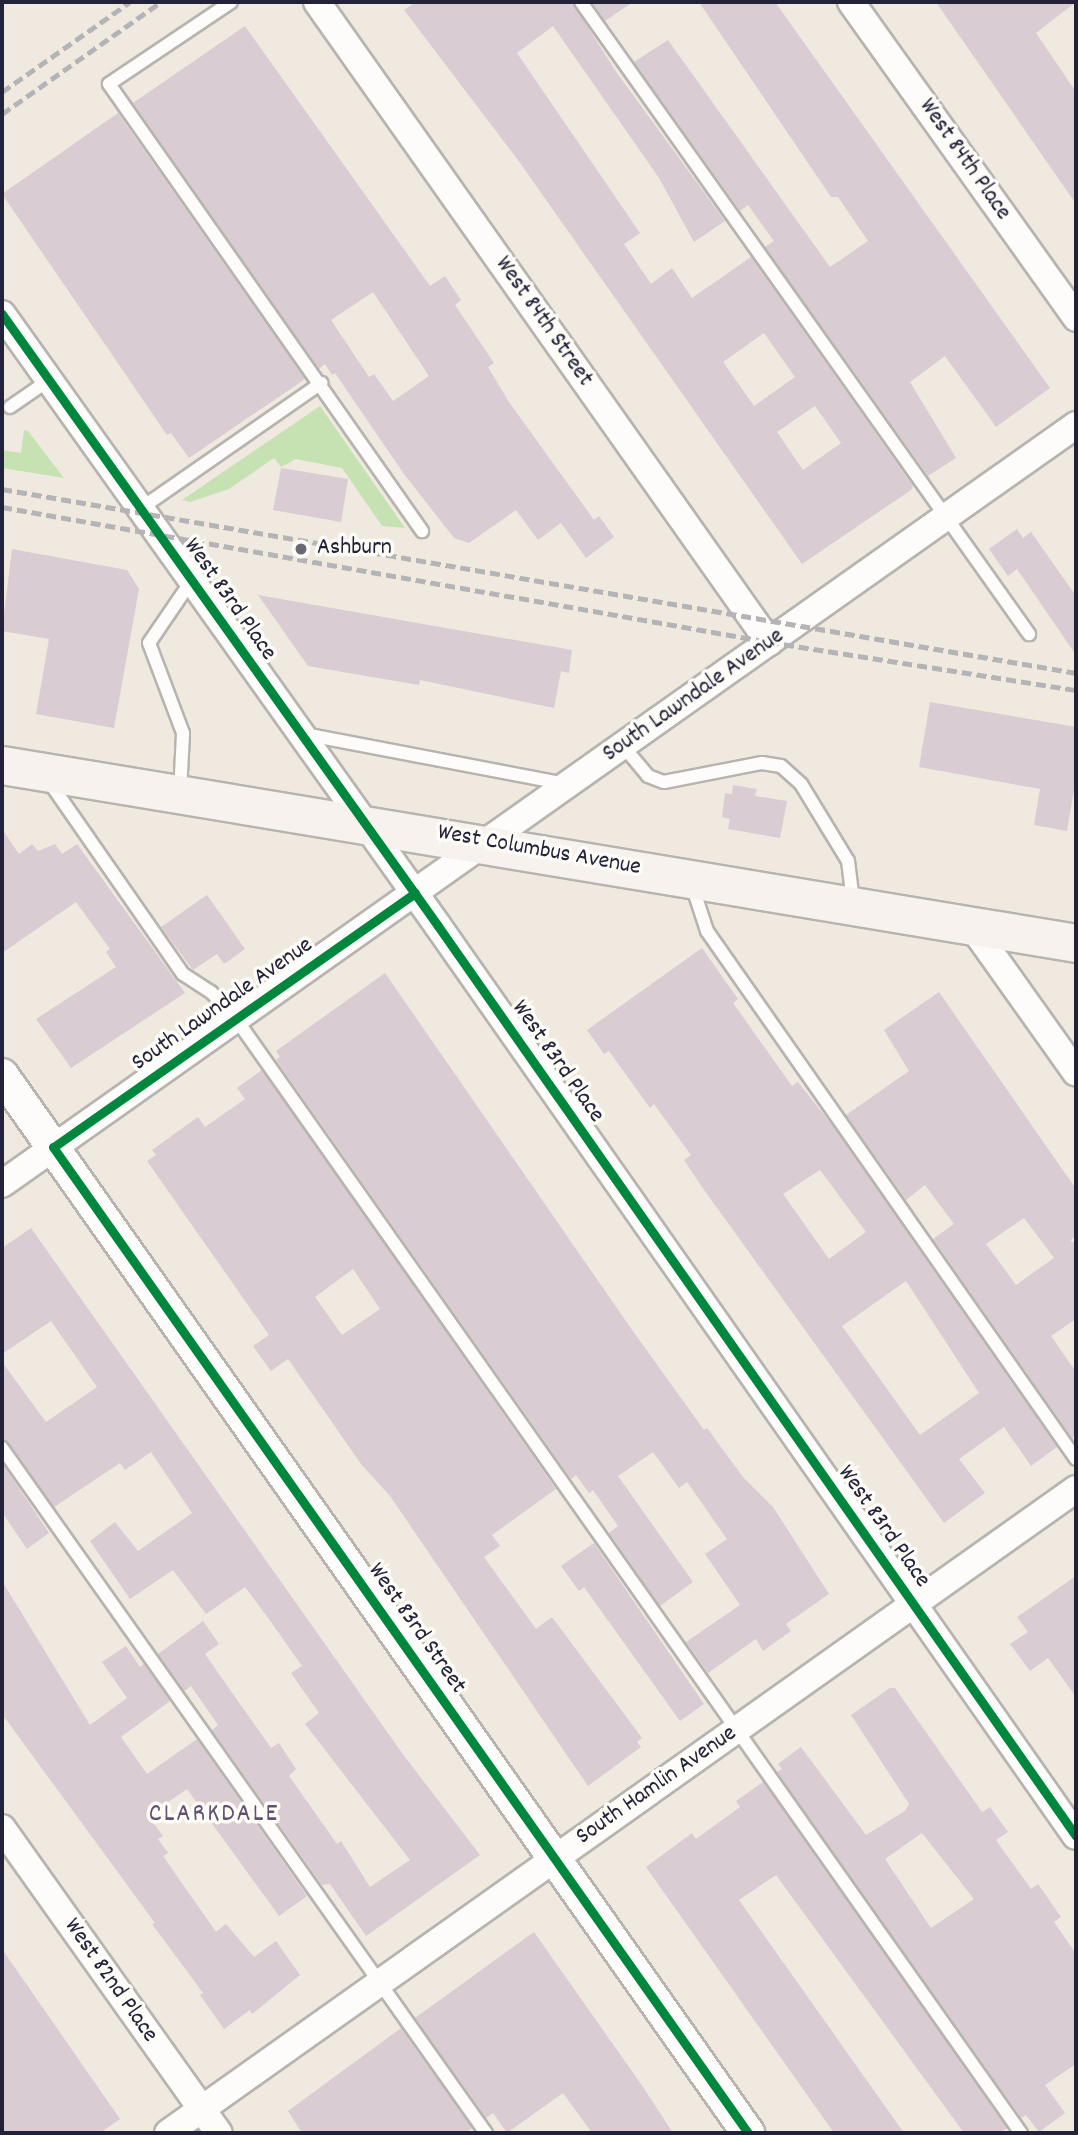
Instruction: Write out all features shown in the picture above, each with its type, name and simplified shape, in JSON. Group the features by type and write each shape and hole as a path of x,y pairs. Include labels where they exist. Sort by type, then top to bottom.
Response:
{"main road":[{"name":"West Columbus Avenue","path":"2,765 488,842 1076,943"}],"street":[{"name":"West 84th Street","path":"317,2 769,642"},
{"name":"West 84th Place","path":"851,2 1076,318"},
{"name":"West 83rd Place","path":"2,314 415,893 1076,1836"},
{"name":"South Lawndale Avenue","path":"2,1184 1076,425"},
{"path":"971,925 1076,1073"},
{"name":"West 83rd Street","path":"2,1075 748,2133"},
{"name":"South Hamlin Avenue","path":"169,2133 1076,1489"},
{"name":"West 82nd Place","path":"2,1828 219,2133"}],"lane":[{"path":"231,2 109,84 321,383 422,531"},
{"path":"581,2 1029,634"},
{"path":"10,407 49,380"},
{"path":"140,509 321,383"},
{"path":"180,793 183,733 149,643 192,580"},
{"path":"301,733 568,785"},
{"path":"623,746 648,776 664,782 762,763 781,766 801,784 848,861 853,905"},
{"path":"42,771 183,974 211,992 236,1019 1021,2133"},
{"path":"689,877 707,931 1076,1459"},
{"path":"2,1448 486,2133"}],"green space":[{"path":"320,406 405,528 382,526 342,468 296,459 281,467 274,458 229,489 190,502 182,500"},
{"path":"24,430 28,431 64,478 2,468 2,450 21,453"}],"building":[{"path":"416,2 572,2 617,73 725,221 694,242 659,178 553,26 517,53 640,233 624,244 651,284 672,268 692,298 751,257 913,486 911,490 802,564 518,160 404,10","holes":["764,333 795,377 754,406 723,362","815,406 841,443 803,470 777,432"]},
{"path":"592,2 633,2 605,21"},
{"path":"699,2 775,2 1050,388 996,427 945,356 910,382 956,458 928,476 765,247 774,241 748,205 740,211 634,62 668,40 830,267 868,241 838,197 831,197"},
{"path":"936,2 1076,2 1036,33 1076,92 1076,204"},
{"path":"245,26 430,286 445,276 461,300 455,305 494,363 488,367 509,402 594,520 599,516 614,537 586,558 561,523 538,540 516,510 469,543 454,538 404,474 335,373 332,375 325,364 319,369 133,103","holes":["373,292 429,376 393,401 374,374 369,377 331,320"]},
{"path":"118,113 305,379 189,458 171,433 167,435 2,194"},
{"path":"281,468 348,479 341,522 273,510"},
{"path":"1017,529 1023,538 1031,532 1076,596 1076,655 1017,569 1008,576 989,549"},
{"path":"12,549 127,570 139,589 114,728 36,714 49,639 2,631"},
{"path":"258,595 572,650 569,673 561,671 554,708 420,680 419,685 308,666"},
{"path":"930,702 1076,727 1076,778 1067,831 1034,825 1040,789 919,767"},
{"path":"733,785 757,789 755,796 787,801 780,838 728,829 730,819 722,817 725,793 732,794"},
{"path":"2,829 19,854 32,844 38,851 55,844 62,854 77,844 185,993 71,1068 36,1019 116,967 106,952 110,949 76,902 2,953"},
{"path":"207,895 245,949 224,964 217,954 193,970 161,927"},
{"path":"702,948 738,999 733,1003 792,1086 798,1082 832,1125 1057,1447 1031,1466 1004,1427 959,1459 985,1493 944,1523 702,1187 684,1160 691,1155 654,1104 650,1108 609,1051 604,1054 587,1030","holes":["820,1170 866,1232 829,1259 783,1194","906,1281 979,1393 920,1435 842,1326"]},
{"path":"385,973 630,1327 704,1430 707,1428 743,1477 773,1507 829,1594 786,1624 791,1631 763,1651 756,1639 708,1673 686,1642 740,1605 705,1554 727,1539 687,1482 679,1488 653,1452 618,1476 693,1582 660,1606 609,1533 618,1526 593,1490 589,1493 576,1475 571,1479 276,1060 280,1057 276,1051"},
{"path":"939,992 1076,1189 1076,1235 1070,1241 1076,1243 1076,1319 1051,1336 1076,1372 1076,1434 1072,1438 933,1239 954,1224 925,1185 906,1200 846,1115 909,1071 884,1030","holes":["1024,1218 1054,1258 1016,1285 986,1244"]},
{"path":"262,1070 556,1489 492,1535 500,1546 484,1557 536,1629 552,1617 642,1738 637,1742 641,1747 588,1786 390,1496 361,1464 288,1359 271,1371 253,1346 269,1335 147,1161 156,1155 152,1150 198,1117 205,1127 245,1099 237,1088","holes":["353,1269 380,1309 342,1335 315,1297"]},
{"path":"31,1228 402,1753 480,1855 366,1936 330,1884 322,1885 212,1730 218,1725 191,1686 184,1691 158,1654 203,1621 219,1644 205,1654 271,1748 279,1743 296,1769 289,1776 337,1844 341,1841 370,1887 410,1860 305,1724 319,1713 291,1673 302,1666 245,1587 206,1614 173,1570 130,1599 90,1541 115,1522 138,1551 192,1513 151,1452 125,1470 120,1463 54,1507 9,1443 2,1439 2,1362 46,1422 97,1387 51,1321 2,1354 2,1248"},
{"path":"2,1463 49,1533 27,1549 2,1512"},
{"path":"594,1543 704,1704 680,1721 584,1587 579,1591 561,1566"},
{"path":"1076,1576 1076,1697 1048,1658 1030,1671 1010,1644 1028,1632 1017,1617"},
{"path":"2,1581 90,1725 127,1698 102,1662 126,1646 140,1667 144,1664 170,1701 121,1737 147,1774 197,1739 307,1896 279,1916 187,1789 148,1816 163,1836 158,1839 168,1853 163,1856 216,1932 226,1924 254,1957 276,1941 300,1975 252,2014 250,2010 224,2029 200,1995 203,1993 152,1924 155,1923 2,1714"},
{"path":"890,1688 895,1688 982,1812 990,1807 1008,1832 996,1840 1031,1889 1038,1884 1061,1917 1054,1922 1076,1954 1076,2064 1045,2085 1065,2113 1039,2132 1026,2115 1021,2118 777,1772 782,1769 778,1764 801,1747 866,1835 905,1811 909,1804 851,1715","holes":["922,1833 974,1899 931,1928 885,1859"]},
{"path":"763,1782 1007,2128 1000,2133 964,2133 776,1875 739,1900 904,2133 834,2133 646,1867 692,1833 696,1839 740,1807 736,1801"},
{"path":"534,1932 673,2133 592,2133 563,2093 507,2133 493,2113 486,2118 415,2018"},
{"path":"2,1949 120,2119 100,2133 2,2133"},
{"path":"401,2028 472,2128 466,2133 302,2133 288,2111"}],"railway":[{"path":"2,92 130,2"},
{"path":"2,114 161,2"},
{"path":"2,489 1076,673"},
{"path":"2,507 769,642 1076,690"}],"cycle path":[{"path":"2,314 438,926 1076,1836"},
{"path":"415,893 53,1147 748,2133"}],"place":[{"name":"Ashburn","path":"301,549"}],"district":[{"name":"CLARKDALE","path":"214,1815"}]}
